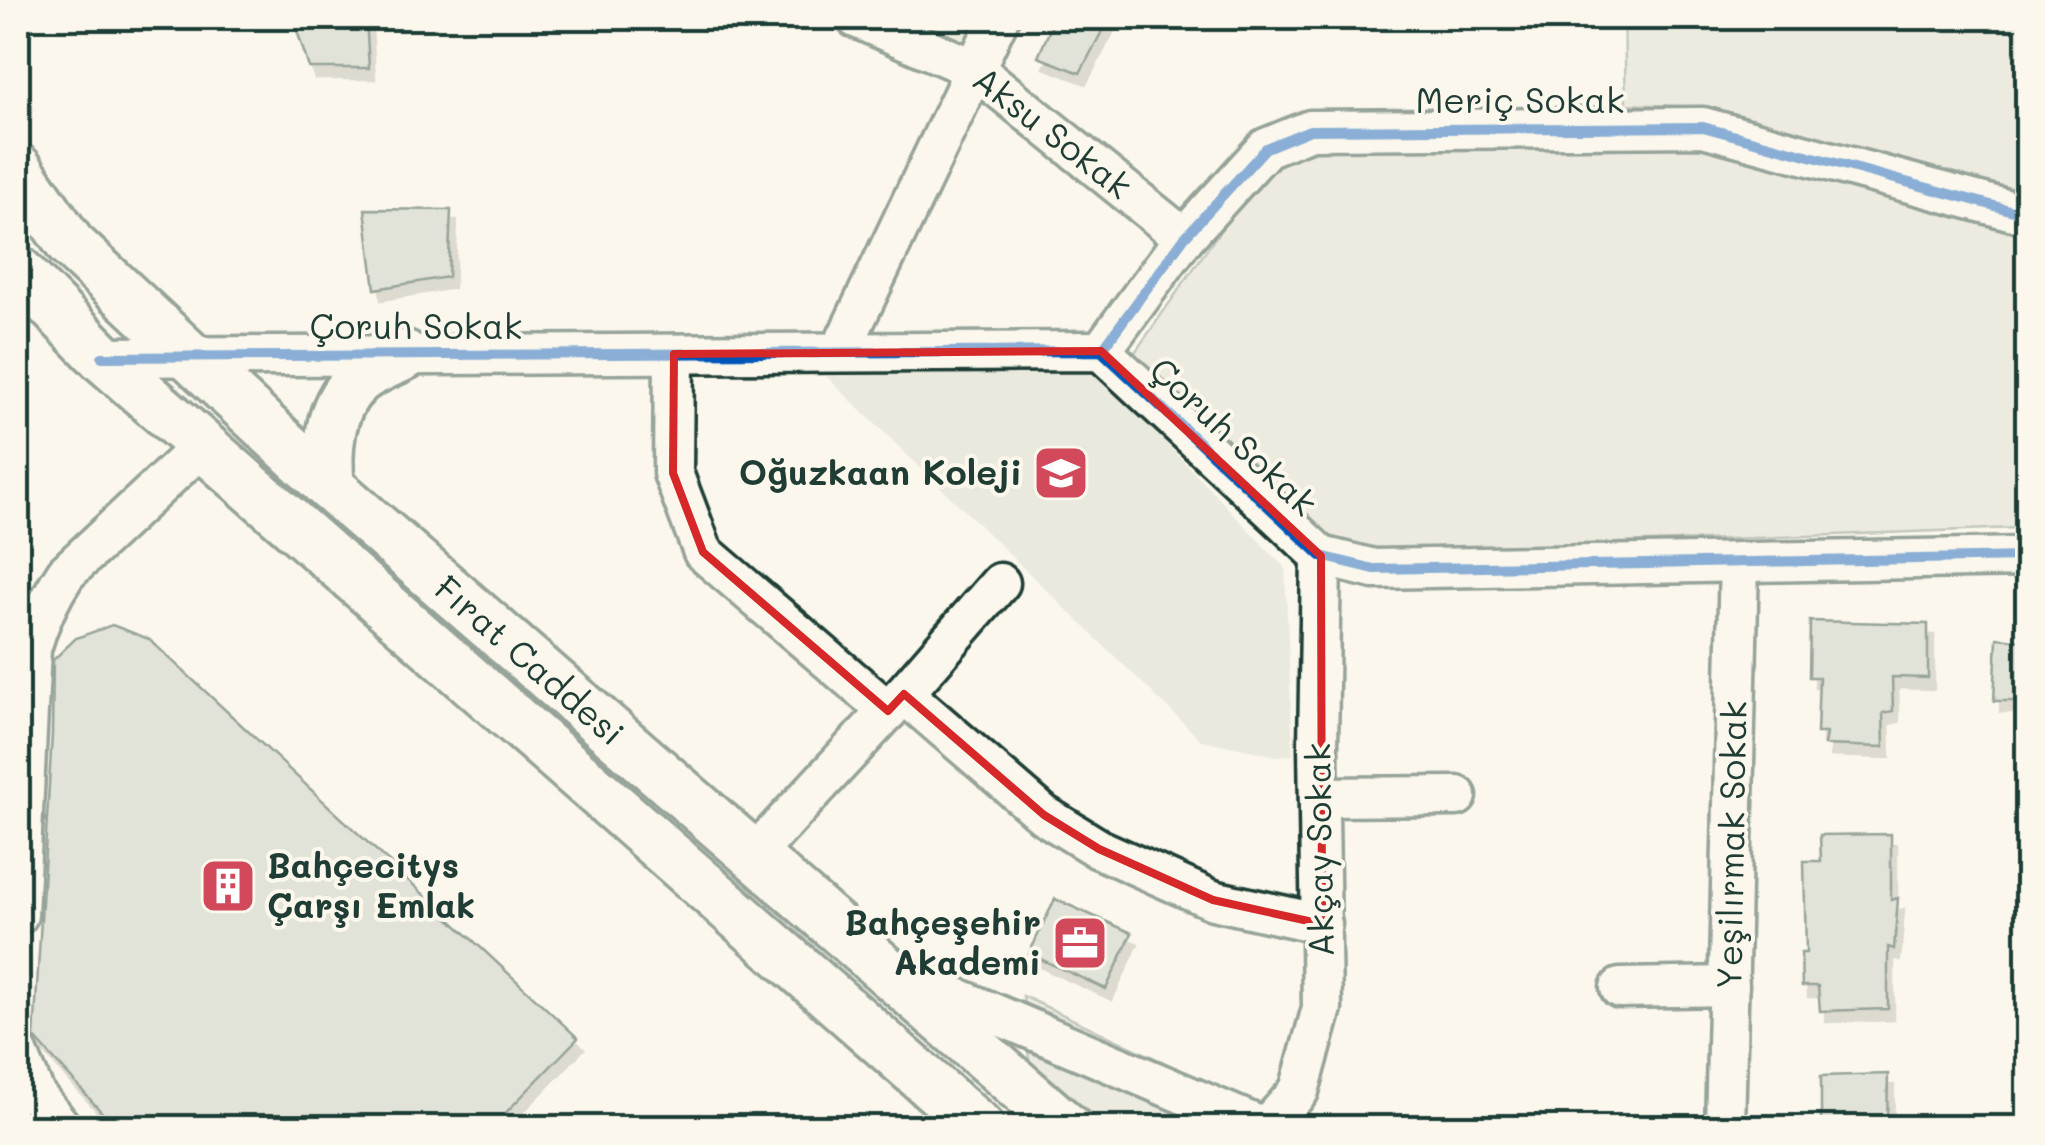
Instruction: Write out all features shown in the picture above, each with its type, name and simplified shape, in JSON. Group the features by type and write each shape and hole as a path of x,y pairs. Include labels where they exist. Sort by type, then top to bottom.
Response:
{"main road":[{"name":"Fırat Caddesi","path":"18,170 70,244 330,487 1067,1128"},
{"name":"Fırat Caddesi","path":"18,271 102,357 980,1128"},
{"path":"330,487 330,436 338,409 356,382 405,355"}],"street":[{"name":"Aksu Sokak","path":"856,18 976,70 1184,238"},
{"path":"840,352 999,18"},
{"name":"Meriç Sokak","path":"1101,351 1184,238 1266,148 1310,130 1703,127 2028,215"},
{"name":"Çoruh Sokak","path":"102,357 1101,351 1321,556 1374,569 2028,556"},
{"path":"674,354 672,473 704,552 1044,815 1099,848 1213,900 1322,924"},
{"path":"18,915 31,649 38,623 66,573 203,445"},
{"name":"Akçay Sokak","path":"1265,1128 1299,1091 1322,1008 1321,556"},
{"name":"Yeşilırmak Sokak","path":"1725,1128 1739,562"},
{"path":"753,856 1000,583"},
{"path":"1319,797 1457,796"},
{"path":"884,967 1265,1128"},
{"path":"1620,988 1728,986"},
{"path":"18,1052 35,1094 62,1128"}],"highlighted area":[{"path":"1101,351 1321,556 1322,924 1213,900 1099,849 1044,815 904,694 888,711 703,552 673,473 674,354"}],"shaded area":[{"path":"871,18 984,18 968,52"},
{"path":"1624,18 2027,18 2027,194 1705,107 1626,104"},
{"path":"1711,144 2018,225 2016,528 1385,552 1322,534 1131,358 1264,168 1315,151"},
{"name":"Oğuzkaan Koleji","path":"1069,368 1105,379 1285,568 1293,755 1277,756 1201,740 826,376"},
{"path":"1023,996 1302,1127 1106,1127 1029,1060"}],"building":[{"path":"293,18 366,18 369,68 309,68"},
{"path":"1055,18 1109,18 1080,73 1038,57"},
{"path":"365,209 451,210 448,277 375,289"},
{"path":"1810,621 1928,624 1928,678 1892,677 1893,711 1883,713 1884,747 1824,745 1826,733 1817,733 1819,677 1809,677"},
{"name":"Bahçecitys Çarşı Emlak","path":"112,625 149,639 578,1038 491,1128 116,1128 34,1037 53,660 76,638"},
{"path":"1997,638 2028,641 2028,701 1994,701"},
{"path":"1891,834 1891,900 1898,898 1894,949 1888,947 1888,1009 1820,1011 1818,986 1802,986 1801,953 1806,953 1804,861 1821,861 1820,835"},
{"name":"Bahçeşehir Akademi","path":"1055,899 1132,933 1106,989 1029,954"},
{"path":"1888,1074 1887,1128 1821,1128 1821,1076"}],"cycle path":[{"path":"1101,351 1184,238 1266,148 1310,130 1703,127 2028,215"},
{"path":"102,357 1101,351 1321,556 1374,569 2028,557"}],"place":[{"name":"Oğuzkaan Koleji","path":"1061,473"},
{"name":"Bahçecitys Çarşı Emlak","path":"228,886"},
{"name":"Bahçeşehir Akademi","path":"1080,943"}]}
